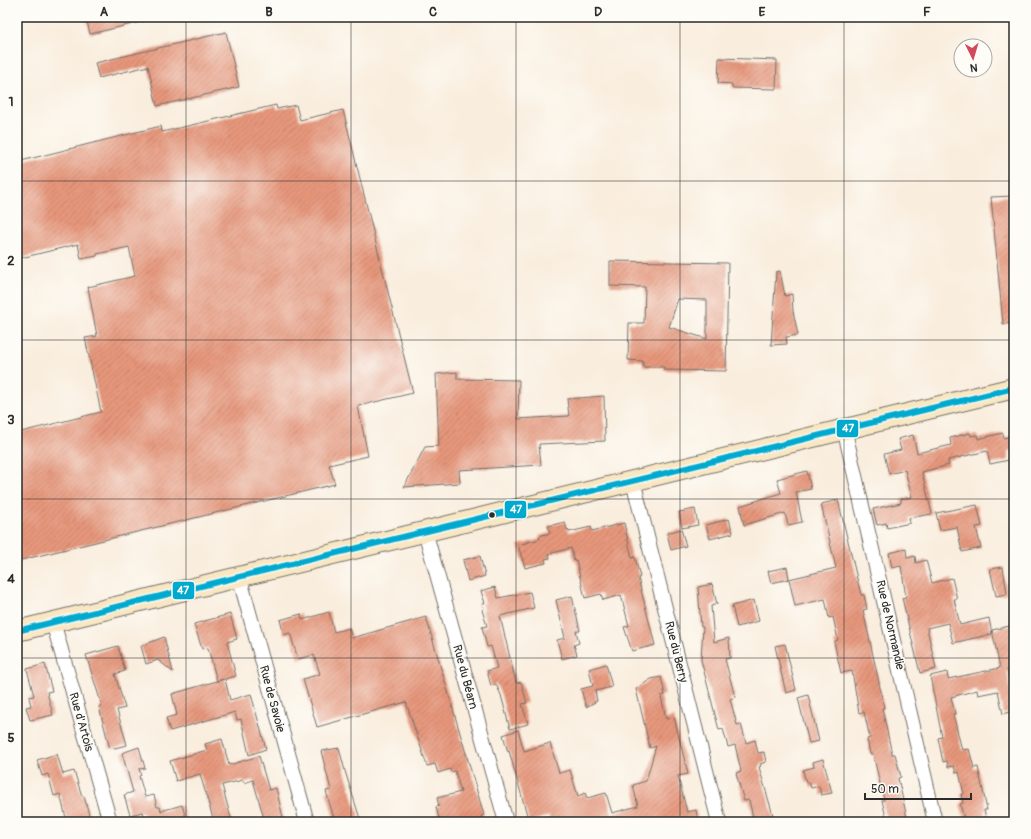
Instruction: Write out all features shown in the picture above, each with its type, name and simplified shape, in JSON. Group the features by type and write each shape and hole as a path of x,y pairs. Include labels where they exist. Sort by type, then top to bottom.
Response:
{"main road":[{"path":"17,631 844,428 1014,388"}],"street":[{"name":"Rue de Normandie","path":"844,428 935,822"},
{"name":"Rue du Berry","path":"633,481 720,822"},
{"name":"Rue du Béarn","path":"425,531 506,822"},
{"name":"Rue de Savoie","path":"239,576 307,822"},
{"name":"Rue d'Artois","path":"53,622 110,822"}],"building":[{"path":"86,17 144,17 145,21 90,34"},
{"path":"226,32 239,87 157,106 148,66 99,78 95,63"},
{"path":"719,58 777,60 776,89 732,88 732,84 718,83"},
{"path":"276,105 277,109 296,105 300,120 343,110 413,393 358,406 368,456 329,465 335,484 17,561 17,433 101,412 85,338 97,336 88,287 135,276 129,247 81,259 78,244 17,259 17,162 161,126 162,132"},
{"path":"1014,196 1014,281 1012,281 1014,323 1003,324 991,197"},
{"path":"610,261 728,263 726,371 664,370 664,367 643,367 643,361 628,360 629,323 644,323 645,287 610,286","holes":["678,299 707,300 707,339 669,327"]},
{"path":"780,271 785,296 792,294 793,311 798,335 786,337 787,344 771,345 776,272"},
{"path":"457,372 457,379 519,380 518,419 569,416 567,399 604,396 605,441 539,444 541,465 459,470 460,483 404,487 425,447 439,446 436,374"},
{"path":"970,433 971,436 977,435 978,439 1003,433 1004,438 1014,435 1014,450 1008,451 1009,460 990,464 987,451 948,460 949,465 922,472 932,514 909,518 910,523 887,528 886,523 877,525 873,509 901,503 901,499 912,497 905,470 889,474 884,454 901,450 898,439 913,435 917,453 951,445 950,438"},
{"path":"807,471 811,489 796,492 802,522 788,525 785,513 744,525 740,506 781,493 777,479"},
{"path":"838,500 861,595 864,595 867,609 863,610 878,678 884,708 882,708 892,754 895,754 901,777 898,778 908,822 887,822 882,800 884,800 873,754 870,754 867,739 870,738 864,712 859,713 852,671 841,673 834,642 838,640 833,617 829,618 825,599 795,606 789,579 836,568 821,504"},
{"path":"977,505 982,526 976,527 981,548 962,552 957,527 940,530 936,513"},
{"path":"695,509 698,525 682,528 679,512"},
{"path":"729,519 733,533 710,539 706,525"},
{"path":"565,522 569,532 591,527 592,531 624,523 632,558 635,557 640,577 638,578 655,645 632,651 624,627 629,626 621,595 603,600 601,594 585,598 576,560 574,561 571,548 549,554 550,558 545,559 546,563 525,568 518,545 540,539 539,536 550,533 548,526"},
{"path":"681,529 686,546 671,550 667,533"},
{"path":"906,549 907,558 915,556 916,563 926,560 932,583 952,578 957,599 954,599 960,625 989,618 992,634 953,643 948,623 927,628 936,669 920,673 902,598 906,597 901,566 892,568 889,553"},
{"path":"480,556 485,576 468,581 463,560"},
{"path":"787,567 789,579 771,583 768,571"},
{"path":"1003,567 1007,594 996,596 990,569"},
{"path":"712,584 717,604 711,606 714,642 729,638 730,658 725,659 735,697 730,699 737,725 741,724 746,743 755,740 758,753 764,752 766,762 760,764 761,766 759,767 775,822 754,822 749,800 744,801 736,773 741,771 735,745 728,747 723,729 719,730 701,660 703,627 701,627 698,587"},
{"path":"495,587 498,598 530,592 534,608 500,616 516,683 521,682 527,703 522,704 528,724 510,729 501,695 496,684 491,686 487,671 497,668 491,646 487,647 482,627 487,626 482,610 484,609 482,604 485,603 481,591"},
{"path":"572,596 580,631 576,631 579,643 574,645 577,655 562,659 557,640 565,638 556,600"},
{"path":"754,600 759,621 737,627 732,606"},
{"path":"329,612 334,632 349,628 352,638 426,617 484,815 481,816 483,822 440,822 436,807 439,806 437,798 461,792 455,771 451,772 450,769 438,773 435,764 427,766 406,702 317,727 303,679 320,674 314,655 298,659 290,633 284,635 280,620 301,614 302,620"},
{"path":"230,614 237,639 227,642 236,676 225,679 230,700 251,694 266,749 249,755 241,719 237,720 235,712 170,731 166,718 177,715 172,694 224,679 217,681 208,648 202,649 194,624"},
{"path":"1014,625 1014,670 1007,670 1014,711 1003,714 998,691 978,695 977,690 951,697 955,714 953,714 962,750 969,749 974,768 978,767 987,810 984,810 987,822 965,822 960,804 963,803 961,794 964,794 959,772 956,773 954,766 948,767 947,761 943,762 938,738 942,737 930,676 947,672 948,679 1000,668 992,630"},
{"path":"164,637 173,672 158,660 146,664 141,646"},
{"path":"785,644 796,690 786,693 775,646"},
{"path":"118,646 125,671 115,674 125,708 117,710 127,745 110,749 99,707 102,706 86,655"},
{"path":"45,664 52,691 47,692 53,715 30,720 26,707 31,706 29,697 34,696 27,669"},
{"path":"606,664 612,687 595,691 597,701 586,707 581,689 593,686 589,669"},
{"path":"661,677 665,695 661,696 666,719 674,717 688,774 678,776 687,812 696,810 698,822 551,822 549,816 529,822 503,735 518,730 524,751 550,743 559,773 570,770 578,796 585,793 587,798 606,793 612,813 638,806 633,785 646,781 656,746 650,748 636,689 651,679"},
{"path":"808,695 819,741 809,743 798,698"},
{"path":"222,739 229,765 259,756 269,790 276,788 284,822 265,822 253,780 244,783 243,780 222,785 232,822 214,822 200,774 176,781 170,761 207,750 205,744"},
{"path":"139,747 145,768 139,769 141,775 139,776 145,797 154,795 157,807 160,807 161,811 182,805 187,822 135,822 134,819 144,816 143,812 130,815 124,795 133,792 122,753"},
{"path":"339,748 361,822 335,822 326,791 331,790 321,751"},
{"path":"57,754 63,774 74,771 82,796 84,796 91,822 67,822 60,794 54,796 48,774 42,776 37,760"},
{"path":"823,759 832,793 821,795 819,786 811,788 809,782 806,783 803,770 814,767 813,762"}],"transit line":[{"name":"47","path":"17,631 1014,388"}]}
